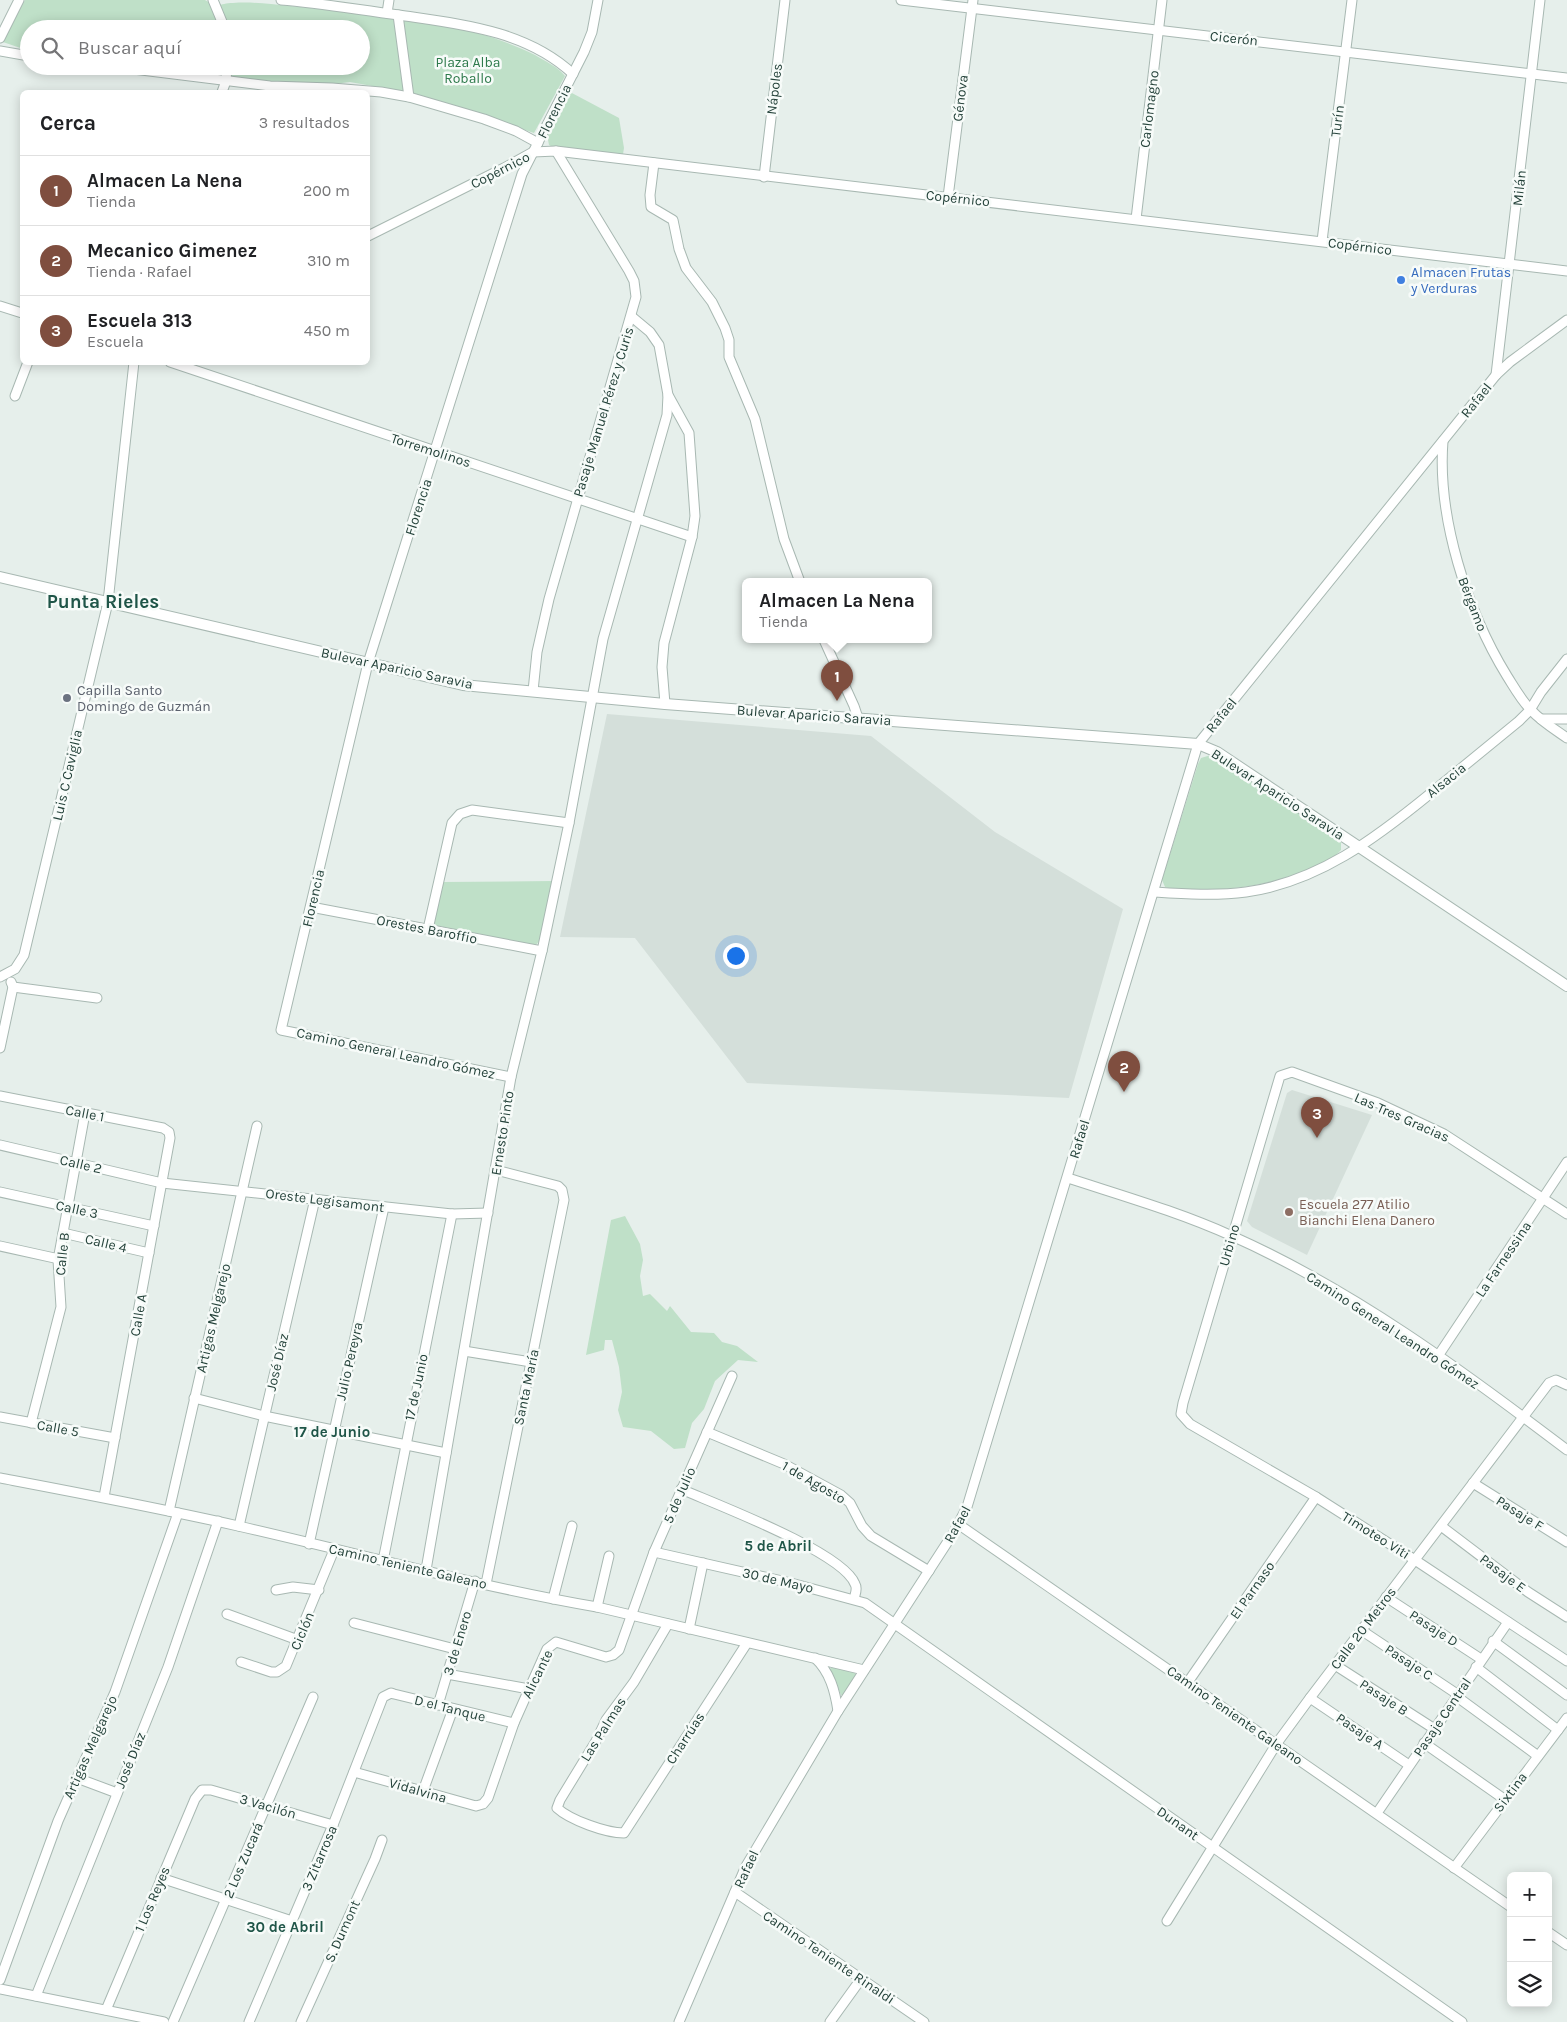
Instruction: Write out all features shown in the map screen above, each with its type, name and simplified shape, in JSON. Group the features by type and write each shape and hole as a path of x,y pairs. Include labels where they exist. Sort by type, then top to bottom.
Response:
{"street":[{"path":"0,38 19,0"},
{"path":"213,0 221,20"},
{"path":"281,0 465,24 510,38 548,55 574,74"},
{"path":"387,13 389,0"},
{"name":"Florencia","path":"281,1030 368,663 522,174 574,74 592,32 598,0"},
{"name":"Nápoles","path":"764,177 785,0"},
{"name":"Cicerón","path":"901,0 972,4 1158,30 1567,78"},
{"name":"Carlomagno","path":"1136,218 1162,0"},
{"name":"Turín","path":"1322,241 1352,0"},
{"name":"Milán","path":"1496,375 1540,0"},
{"name":"Génova","path":"948,196 972,4"},
{"path":"398,15 409,97"},
{"path":"0,51 20,54"},
{"path":"179,75 280,87 356,90"},
{"path":"223,90 226,75"},
{"path":"370,91 409,97 484,119 516,131 538,143"},
{"name":"Copérnico","path":"370,235 533,152 556,151 764,177 1136,218 1567,271"},
{"name":"Pasaje Manuel Pérez y Curis","path":"533,691 537,652 549,599 565,548 577,498 632,317 636,297 634,281 556,151"},
{"path":"654,163 650,195 651,207 653,210 673,220 679,249 686,268 707,295 725,328 729,340 729,357 755,419 784,539 799,578"},
{"path":"0,306 20,313"},
{"path":"632,317 650,332 659,345 668,395 689,433 695,516 692,537 664,643 662,667 665,704"},
{"name":"Rafael","path":"679,2022 758,1843 838,1711 958,1524 972,1495 1198,744 1496,375 1510,362 1567,320"},
{"path":"15,396 27,365"},
{"name":"Luis C Caviglia","path":"4,975 19,965 24,955 108,602 134,365"},
{"name":"Torremolinos","path":"179,365 692,537"},
{"name":"Ernesto Pinto","path":"426,1570 511,1077 542,950 569,823 603,639 668,415 668,395"},
{"name":"Bérgamo","path":"1443,440 1442,466 1448,521 1463,580 1494,654 1511,683 1530,710 1567,738"},
{"name":"Bulevar Aparicio Saravia","path":"0,577 463,685 665,704 1198,744 1217,752 1567,986"},
{"path":"825,643 858,718"},
{"name":"Alsacia","path":"1154,892 1229,894 1262,889 1287,882 1326,867 1380,834 1519,721 1530,710 1541,692 1567,659"},
{"path":"1541,719 1567,719"},
{"path":"428,929 452,824 460,814 472,810 569,823"},
{"name":"Orestes Baroffio","path":"311,907 542,950"},
{"path":"0,1048 12,987 4,975"},
{"path":"12,987 96,998"},
{"name":"Camino General Leandro Gómez","path":"281,1030 511,1077"},
{"name":"Las Tres Gracias","path":"1280,1076 1292,1072 1386,1107 1444,1134 1567,1214"},
{"name":"Urbino","path":"1181,1414 1280,1076"},
{"name":"Calle 1","path":"0,1096 163,1128 169,1132"},
{"name":"Calle B","path":"31,1423 61,1307 58,1259 85,1113"},
{"name":"Artigas Melgarejo","path":"0,1980 58,1821 115,1692 174,1512 194,1398 257,1126"},
{"name":"Calle A","path":"104,1497 162,1183 170,1138 169,1132"},
{"name":"Calle 2","path":"0,1145 162,1183"},
{"name":"La Farnessina","path":"1438,1356 1567,1162"},
{"name":"Santa María","path":"486,1584 564,1200 562,1190 553,1184 496,1170"},
{"name":"Camino General Leandro Gómez","path":"1068,1178 1142,1202 1232,1236 1284,1261 1335,1289 1438,1356 1567,1450"},
{"name":"Oreste Legisamont","path":"162,1183 452,1214 488,1213"},
{"name":"Calle 3","path":"0,1192 154,1226"},
{"name":"José Díaz","path":"239,1526 315,1199"},
{"name":"Julio Pereyra","path":"309,1544 384,1207"},
{"name":"17 de Junio","path":"382,1561 452,1214"},
{"name":"Calle 4","path":"63,1234 149,1252"},
{"path":"0,1246 58,1259"},
{"path":"464,1351 531,1362"},
{"name":"5 de Julio","path":"632,1616 654,1552 732,1376"},
{"name":"Calle 20 Metros","path":"1167,1921 1277,1743 1335,1664 1549,1383 1556,1380 1567,1385"},
{"path":"194,1398 264,1416 446,1453"},
{"name":"Timoteo Viti","path":"1181,1414 1190,1424 1316,1497 1415,1560 1567,1662"},
{"name":"Calle 5","path":"0,1417 115,1438"},
{"name":"1 de Agosto","path":"707,1432 784,1464 841,1495 850,1503 862,1526 871,1536 929,1571"},
{"name":"Camino Teniente Galeano","path":"0,1478 218,1521 334,1550 552,1600 597,1607 864,1670"},
{"name":"Pasaje F","path":"1473,1483 1567,1542"},
{"path":"681,1489 805,1543 828,1558 855,1582 856,1591 854,1598"},
{"name":"El Parnaso","path":"1188,1682 1316,1497"},
{"name":"José Díaz","path":"36,1996 168,1667 218,1521"},
{"name":"Camino Teniente Galeano","path":"958,1524 1277,1743 1507,1904"},
{"path":"552,1600 572,1526"},
{"name":"Pasaje E","path":"1440,1526 1528,1592 1567,1617"},
{"name":"Ciclón","path":"241,1662 271,1672 277,1672 286,1666 334,1550"},
{"name":"30 de Mayo","path":"654,1552 854,1598 866,1602 894,1624"},
{"path":"597,1607 609,1556"},
{"path":"689,1629 703,1564"},
{"name":"3 de Enero","path":"438,1705 475,1581"},
{"path":"276,1590 293,1587 319,1590"},
{"name":"Pasaje D","path":"1386,1597 1479,1663 1558,1730"},
{"path":"227,1614 298,1640"},
{"name":"Alicante","path":"483,1804 488,1798 514,1723 550,1645 556,1642 606,1657 613,1655 619,1650 632,1616"},
{"name":"Pasaje Central","path":"1377,1813 1433,1728 1508,1622"},
{"path":"354,1623 455,1648"},
{"name":"Las Palmas","path":"624,1833 615,1833 591,1825 567,1816 556,1808 596,1741 606,1720 634,1682 668,1624"},
{"name":"Dunant","path":"894,1624 1462,2022"},
{"name":"Pasaje C","path":"1361,1630 1457,1695 1538,1756"},
{"path":"1494,1641 1567,1695"},
{"name":"Charrúas","path":"624,1833 748,1643"},
{"path":"815,1658 826,1672 836,1697 838,1711"},
{"name":"Pasaje B","path":"1335,1664 1433,1728"},
{"path":"447,1674 529,1689"},
{"name":"D el Tanque","path":"387,1695 394,1694 514,1723"},
{"name":"3 Zitarrosa","path":"249,2022 333,1825 380,1702 387,1695"},
{"name":"2 Los Zucará","path":"173,2022 313,1697"},
{"name":"Pasaje A","path":"1310,1698 1409,1765"},
{"path":"423,1791 454,1709"},
{"name":"Sixtina","path":"1454,1868 1504,1799 1567,1718"},
{"path":"1424,1743 1504,1799"},
{"name":"Vidalvina","path":"354,1772 476,1806 483,1804"},
{"path":"77,1778 117,1793"},
{"name":"3 Vacilón","path":"202,1790 211,1790 333,1825"},
{"name":"1 Los Reyes","path":"106,2010 161,1878 202,1790"},
{"name":"S. Dumont","path":"301,2022 382,1840"},
{"path":"161,1878 292,1921"},
{"name":"Camino Teniente Rinaldi","path":"735,1892 924,2022"},
{"path":"1552,1935 1567,1945"},
{"path":"830,2022 860,1979"},
{"path":"0,1989 164,2022"}],"shaded area":[{"path":"607,714 871,736 995,832 1123,909 1069,1098 747,1083 635,938 560,937"},
{"path":"1292,1090 1372,1115 1307,1255 1252,1227 1247,1221 1287,1093"}],"green space":[{"name":"Plaza Alba Roballo","path":"25,0 205,0 217,5 262,3 404,19 471,31 514,45 535,55 555,67 565,76 534,133 416,94 350,82 326,85 210,75 370,75 370,20 20,20 20,48 3,42"},
{"path":"570,92 619,118 624,148 623,154 556,149 549,145 547,134"},
{"path":"1211,755 1337,837 1341,841 1341,850 1331,858 1311,868 1259,884 1208,890 1171,889 1165,887 1162,880 1198,764 1201,758"},
{"path":"553,881 541,939 535,946 434,925 443,882"},
{"path":"625,1216 640,1244 643,1260 640,1276 643,1296 650,1294 667,1311 670,1306 691,1332 714,1333 722,1342 737,1346 758,1362 738,1360 715,1381 704,1409 692,1423 685,1448 674,1449 651,1431 623,1427 618,1410 622,1392 619,1367 612,1340 605,1340 604,1350 586,1355 611,1220"},
{"path":"832,1667 854,1671 856,1676 845,1695 841,1695 830,1669"}],"place":[{"name":"Almacen Frutas y Verduras","path":"1401,280"},
{"name":"Capilla Santo Domingo de Guzmán","path":"67,698"},
{"name":"Almacen La Nena","path":"837,701"},
{"name":"Mecanico Gimenez","path":"1124,1092"},
{"name":"Escuela 313","path":"1317,1138"},
{"name":"Escuela 277 Atilio Bianchi Elena Danero","path":"1289,1212"}],"district":[{"name":"Punta Rieles","path":"103,601"},
{"name":"17 de Junio","path":"332,1432"},
{"name":"5 de Abril","path":"778,1546"},
{"name":"30 de Abril","path":"285,1927"}]}
